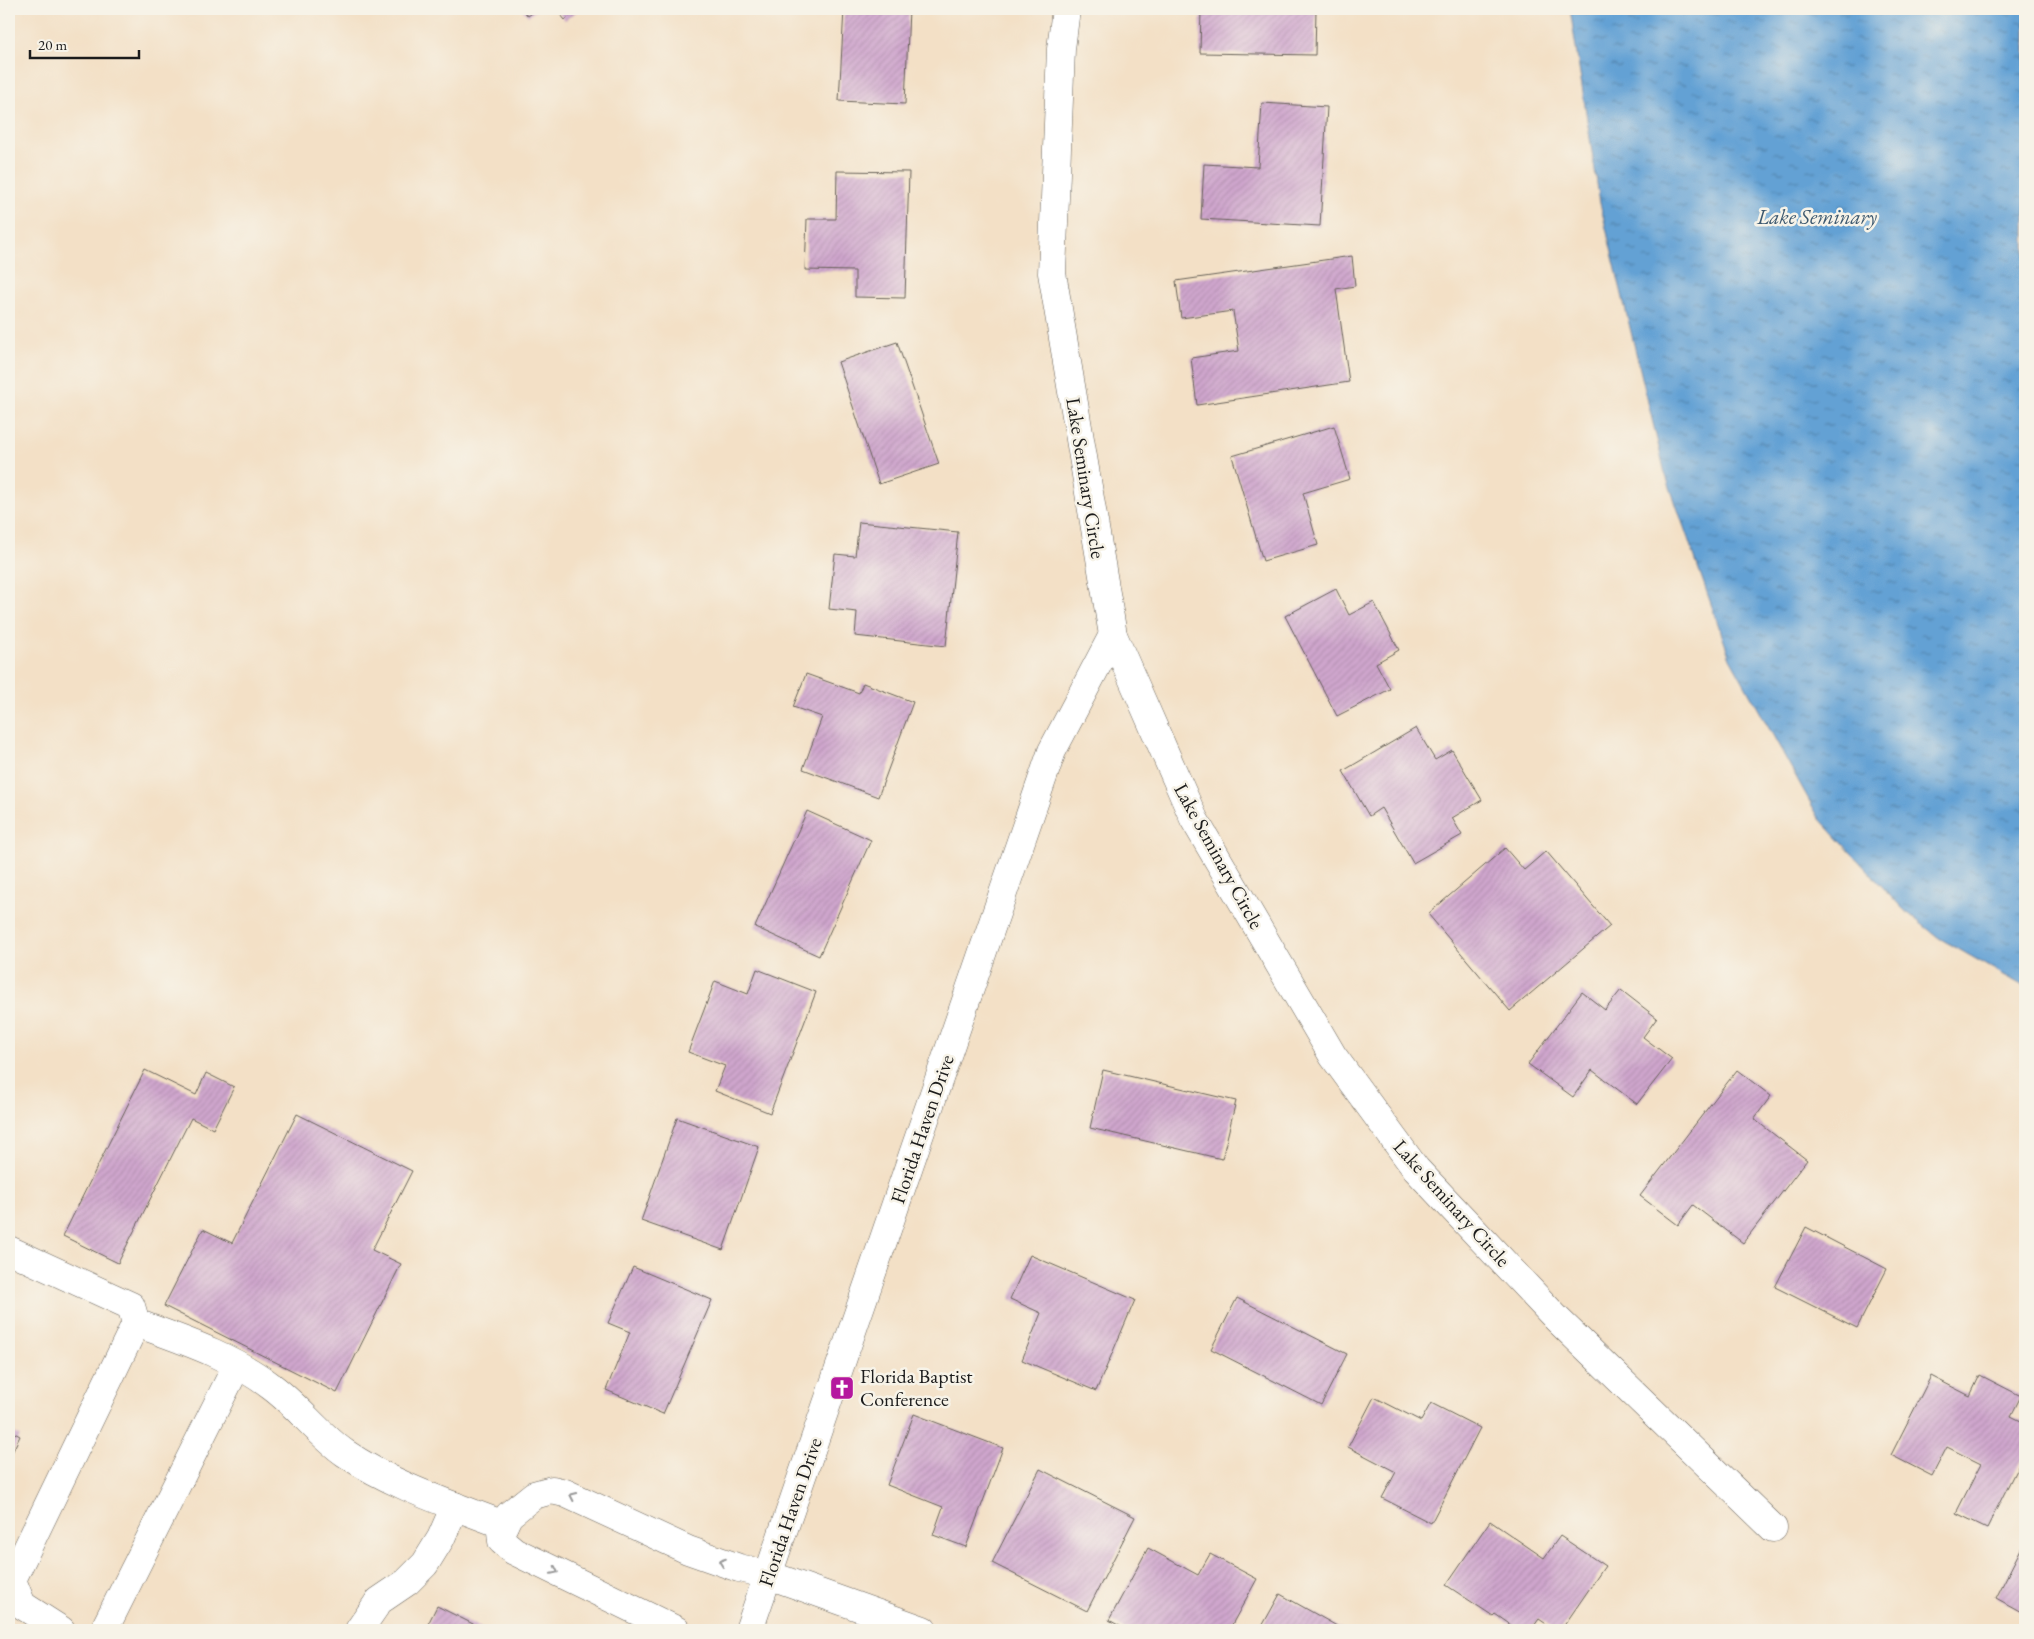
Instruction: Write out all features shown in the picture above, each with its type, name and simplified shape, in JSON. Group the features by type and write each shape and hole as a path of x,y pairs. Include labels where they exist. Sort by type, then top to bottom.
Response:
{"street":[{"name":"Lake Seminary Circle","path":"1066,9 1061,59 1052,273 1113,635 1194,818 1333,1056 1416,1169 1557,1319 1773,1528"},
{"name":"Florida Haven Drive","path":"749,1630 1052,751 1113,635"},
{"path":"9,1250 131,1306 136,1323 12,1580 22,1605 61,1630"},
{"path":"136,1323 196,1344 237,1365 272,1387 297,1407 345,1453 413,1489 504,1525"},
{"path":"104,1630 237,1365"},
{"path":"676,1630 514,1551 502,1541 501,1531 509,1515 534,1495 552,1490 565,1493 688,1550 739,1568 769,1574 923,1630"},
{"path":"359,1630 379,1601 407,1582 425,1564 441,1538 455,1506"}],"water":[{"name":"Lake Seminary","path":"1570,9 2025,9 2025,987 1939,938 1903,909 1819,818 1730,658 1665,473 1600,203"}],"building":[{"path":"522,9 538,9 528,16"},
{"path":"556,9 580,9 565,20"},
{"path":"844,9 909,9 905,104 839,101"},
{"path":"1201,9 1316,9 1315,55 1200,53"},
{"path":"1262,103 1327,107 1320,226 1201,219 1204,164 1258,167"},
{"path":"837,171 909,172 905,298 855,297 855,271 805,270 807,219 836,219"},
{"path":"1352,256 1355,286 1336,289 1349,382 1197,405 1191,358 1239,351 1233,311 1181,318 1176,281"},
{"path":"897,342 939,464 879,484 838,362"},
{"path":"1334,426 1350,479 1303,493 1318,545 1263,561 1232,456"},
{"path":"859,522 958,532 946,646 855,636 857,612 829,609 835,554 855,556"},
{"path":"1336,589 1349,615 1374,602 1399,650 1376,663 1390,689 1337,716 1285,616"},
{"path":"806,674 859,693 863,683 913,702 878,797 803,769 822,717 793,707"},
{"path":"1416,728 1435,760 1452,750 1482,800 1452,818 1462,835 1413,863 1381,808 1369,816 1343,771"},
{"path":"807,811 871,840 819,956 755,927"},
{"path":"1505,848 1524,870 1546,851 1610,926 1510,1011 1428,914"},
{"path":"757,969 816,992 770,1113 715,1091 725,1066 688,1052 715,981 748,994"},
{"path":"1621,990 1657,1018 1643,1037 1672,1059 1637,1104 1592,1070 1573,1097 1528,1064 1582,992 1605,1010"},
{"path":"145,1070 196,1095 206,1073 234,1087 213,1129 191,1118 118,1263 63,1236"},
{"path":"1103,1070 1236,1101 1222,1159 1090,1128"},
{"path":"1737,1070 1771,1096 1754,1119 1807,1160 1743,1243 1693,1205 1678,1225 1640,1196"},
{"path":"297,1114 412,1171 372,1250 401,1264 337,1393 164,1306 203,1229 232,1243"},
{"path":"677,1118 759,1147 723,1250 641,1221"},
{"path":"1806,1227 1887,1269 1857,1328 1775,1287"},
{"path":"1030,1255 1135,1300 1096,1391 1022,1360 1041,1313 1010,1299"},
{"path":"633,1267 712,1300 663,1414 606,1390 630,1332 608,1323"},
{"path":"1237,1298 1347,1354 1321,1405 1211,1349"},
{"path":"1980,1375 2021,1396 2011,1416 2025,1423 2025,1452 1987,1528 1956,1513 1981,1464 1947,1447 1932,1476 1891,1455 1931,1376 1970,1396"},
{"path":"1374,1397 1421,1421 1431,1403 1480,1428 1431,1523 1382,1498 1396,1472 1348,1447"},
{"path":"914,1414 1003,1448 966,1547 933,1535 943,1507 887,1485"},
{"path":"9,1430 20,1436 9,1459"},
{"path":"1040,1469 1135,1517 1087,1611 992,1563"},
{"path":"1490,1521 1544,1558 1560,1536 1605,1566 1561,1630 1555,1630 1539,1619 1531,1630 1518,1630 1446,1585"},
{"path":"2025,1541 2025,1614 1996,1598"},
{"path":"1148,1548 1198,1575 1210,1554 1257,1579 1229,1630 1127,1630 1109,1620"},
{"path":"1280,1594 1344,1630 1260,1630"},
{"path":"437,1606 485,1630 425,1630"}],"place":[{"name":"Florida Baptist Conference","path":"842,1388"}]}
